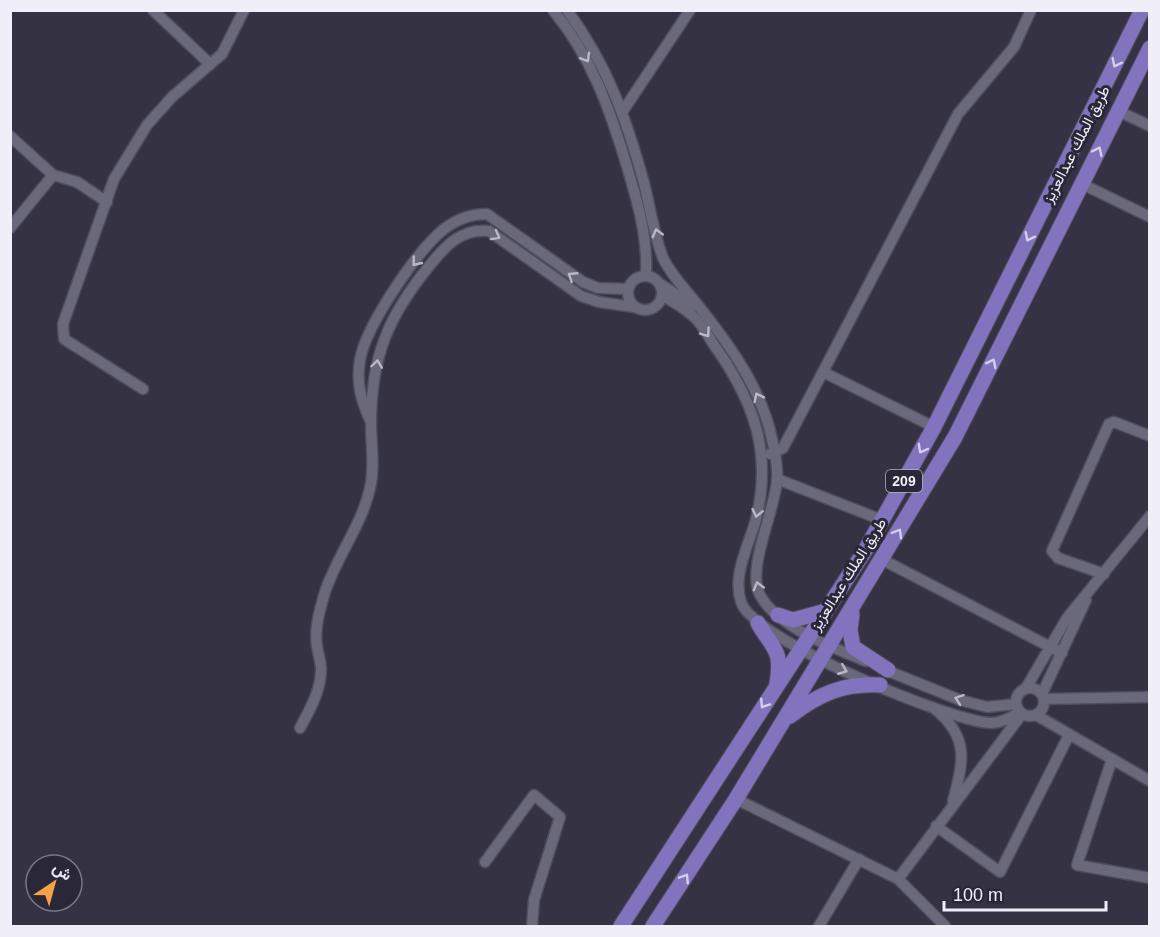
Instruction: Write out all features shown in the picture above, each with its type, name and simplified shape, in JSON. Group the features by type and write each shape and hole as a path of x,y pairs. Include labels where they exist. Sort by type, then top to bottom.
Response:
{"main road":[{"name":"طريق الملك عبدالعزيز","path":"621,927 799,649 826,611 882,520 934,427 1142,10"},
{"name":"طريق الملك عبدالعزيز","path":"653,927 736,799 955,437 1149,48"},
{"path":"854,605 850,630 853,647 888,670"},
{"path":"778,615 793,620 826,611"},
{"path":"758,623 776,648 779,664 777,684"},
{"path":"783,721 810,701 837,688 859,684 880,685"}],"street":[{"path":"153,10 210,64"},
{"path":"143,389 64,339 63,324 114,179 147,125 172,97 222,54 244,10"},
{"path":"553,10 588,61 606,98 640,211 646,275 695,318 733,373 749,402 757,428 762,488 739,573 742,604 758,623 819,661 931,706 989,723 1000,722 1020,710"},
{"path":"567,10 602,65 623,111 663,258 749,377 765,409 777,479 755,582 765,603 778,615 829,646 960,700 987,707 1020,710 1036,715 1149,781"},
{"path":"623,111 690,10"},
{"path":"761,457 783,448 958,114 1014,47 1031,10"},
{"path":"1118,111 1149,126"},
{"path":"10,136 53,175 76,182 107,202"},
{"path":"10,228 53,175"},
{"path":"1082,184 1149,217"},
{"path":"371,422 361,401 358,381 360,358 387,301 409,270 443,230 456,221 473,214 487,214 583,282 598,288 628,289"},
{"path":"300,728 318,693 321,668 316,644 318,622 326,591 360,518 370,487 373,456 371,422 377,360 383,338 417,281 439,254 464,233 477,230 489,231 581,296 599,302 652,309 661,290"},
{"path":"634,307 628,297 628,289 636,278 646,275"},
{"path":"661,290 703,311"},
{"path":"823,372 934,427"},
{"path":"1104,574 1058,558 1052,551 1109,424 1114,422 1149,436"},
{"path":"777,479 882,520"},
{"path":"898,879 1020,710 1019,693 1026,688 1067,618 1149,516"},
{"path":"882,560 1062,652"},
{"path":"1036,715 1043,708 1043,697 1090,592"},
{"path":"1026,688 1035,689 1043,697 1149,697"},
{"path":"931,706 952,724 963,763 951,807"},
{"path":"936,826 1000,872 1069,735"},
{"path":"1112,759 1077,865 1149,878"},
{"path":"485,862 534,795 560,817 534,900 532,927"},
{"path":"736,799 898,879 945,927"},
{"path":"819,927 859,859"}]}
